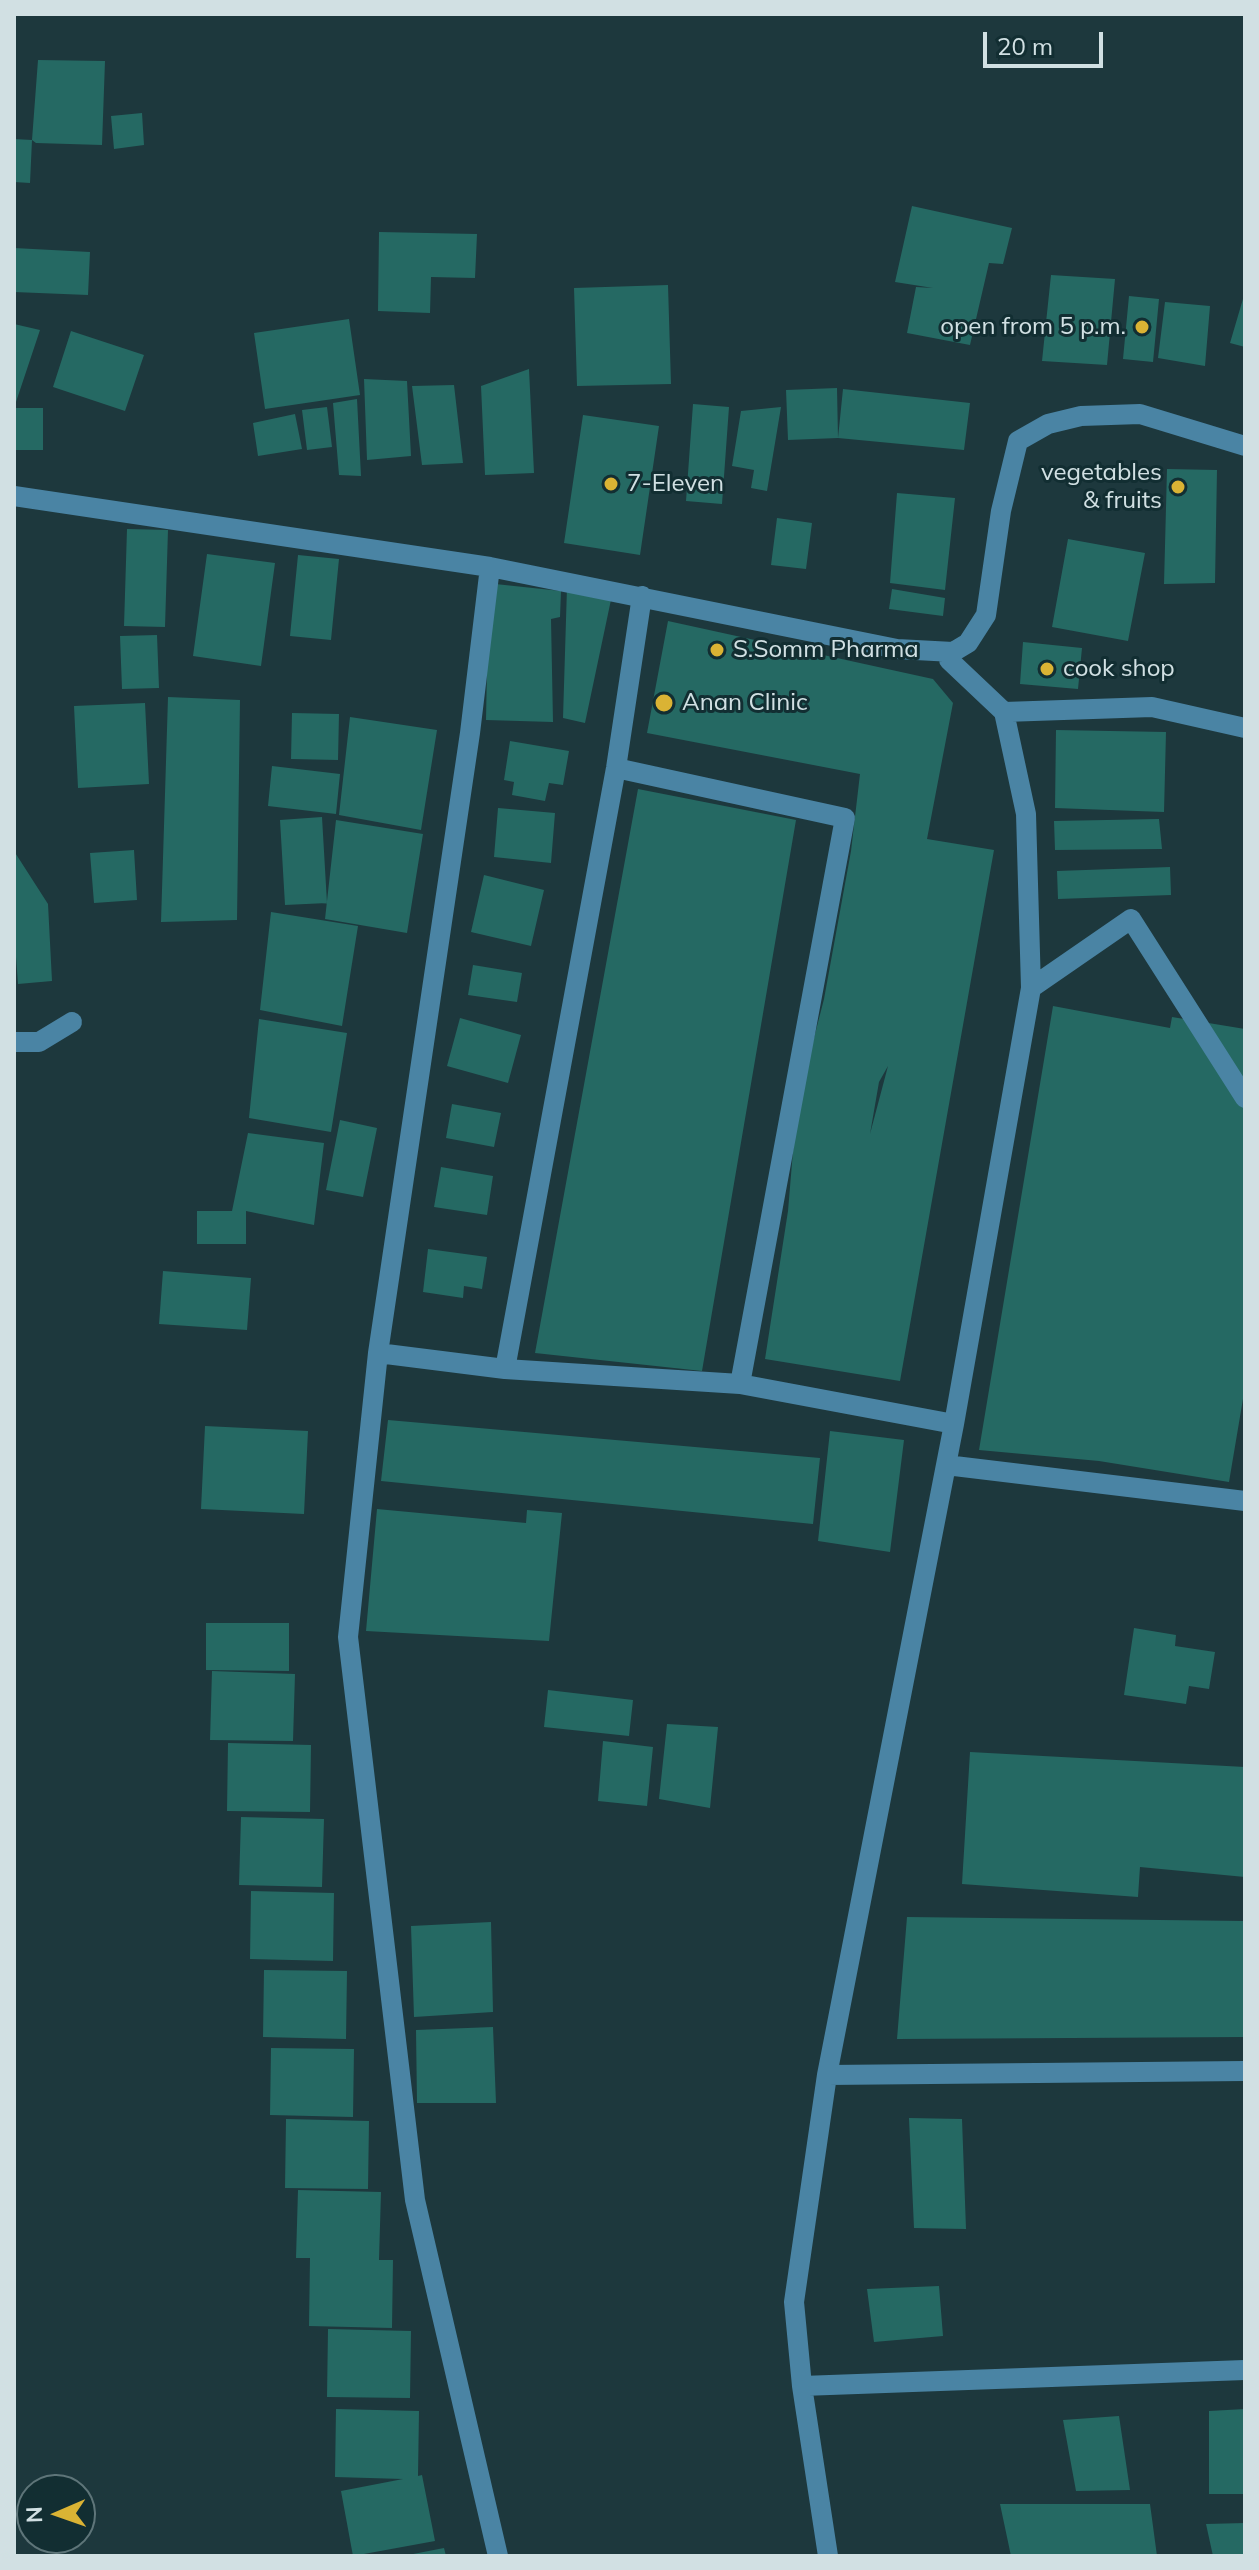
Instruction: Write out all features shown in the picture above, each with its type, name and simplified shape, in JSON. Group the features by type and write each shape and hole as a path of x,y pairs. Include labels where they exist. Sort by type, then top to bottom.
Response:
{"street":[{"path":"14,496 490,567 897,649 953,652 968,643 986,615 1001,511 1018,441 1048,424 1081,416 1140,414 1245,446"},
{"path":"490,567 470,733 378,1353 348,1637 415,2200 498,2556"},
{"path":"505,1369 616,768 642,596"},
{"path":"828,2556 802,2386 794,2302 827,2075 954,1424 1031,988 1026,814 1004,712 949,660"},
{"path":"1004,712 1152,707 1245,728"},
{"path":"616,768 845,818 740,1384"},
{"path":"1031,988 1131,919 1245,1098"},
{"path":"14,1042 39,1042 72,1022"},
{"path":"378,1353 505,1369 740,1384 954,1424"},
{"path":"946,1465 1245,1501"},
{"path":"827,2075 1245,2071"},
{"path":"802,2386 1245,2370"}],"building":[{"path":"38,60 105,61 102,145 36,143 32,140"},
{"path":"142,113 144,145 114,149 111,116"},
{"path":"14,139 32,140 30,183 14,182"},
{"path":"912,206 1012,228 1003,264 989,263 970,345 907,333 916,287 933,288 895,282"},
{"path":"379,232 477,234 475,278 431,277 430,313 378,311"},
{"path":"14,248 90,252 88,295 14,292"},
{"path":"1051,275 1115,279 1107,365 1042,361"},
{"path":"668,285 671,384 577,386 574,288"},
{"path":"1245,292 1245,347 1230,343"},
{"path":"1129,296 1159,299 1153,362 1123,359"},
{"path":"1165,302 1210,306 1205,366 1158,358"},
{"path":"349,319 360,395 265,409 254,333"},
{"path":"14,324 40,330 15,405 14,405"},
{"path":"71,331 144,355 125,411 53,387"},
{"path":"529,369 534,473 485,475 481,386"},
{"path":"364,379 407,381 411,456 367,460"},
{"path":"454,385 463,463 422,465 412,386"},
{"path":"837,388 838,438 788,440 786,390"},
{"path":"843,389 970,403 964,450 838,438"},
{"path":"357,399 361,476 339,475 333,403"},
{"path":"693,404 729,407 722,504 686,501"},
{"path":"327,407 332,447 307,450 302,410"},
{"path":"781,407 767,491 751,488 754,470 732,466 741,411"},
{"path":"14,408 43,408 43,450 14,450"},
{"path":"295,414 302,449 258,456 253,423"},
{"name":"7-Eleven","path":"583,415 659,426 640,555 564,543"},
{"path":"1167,469 1217,470 1215,583 1164,584"},
{"path":"897,493 955,498 945,590 890,583"},
{"path":"777,518 812,523 806,569 771,565"},
{"path":"127,529 168,530 165,627 124,626"},
{"path":"1068,539 1145,553 1128,641 1052,627"},
{"path":"207,554 275,563 261,666 193,656"},
{"path":"298,555 339,559 331,640 290,636"},
{"path":"486,583 561,591 560,617 551,619 553,722 486,720"},
{"path":"567,587 612,595 585,723 563,718"},
{"path":"892,589 945,598 943,616 889,609"},
{"path":"668,621 933,679 953,703 927,839 994,850 900,1381 765,1359 788,1211 794,1139 851,851 860,774 647,733","holes":["888,1066 870,1134 879,1082"]},
{"path":"157,635 159,688 122,689 120,636"},
{"path":"1023,642 1082,648 1078,689 1020,684"},
{"path":"168,697 240,700 237,920 161,922"},
{"path":"145,703 149,784 78,788 74,706"},
{"path":"292,713 339,714 338,760 291,759"},
{"path":"350,717 437,730 421,830 339,815"},
{"path":"1056,730 1166,732 1164,812 1055,808"},
{"path":"510,741 569,751 563,785 549,783 545,801 512,795 514,782 504,780"},
{"path":"272,766 340,774 336,814 268,806"},
{"path":"638,789 796,820 702,1371 535,1353"},
{"path":"498,808 555,813 551,863 494,857"},
{"path":"322,817 327,903 285,905 280,820"},
{"path":"1159,819 1162,849 1055,850 1054,821"},
{"path":"336,820 423,834 407,933 325,919"},
{"path":"134,850 137,900 94,903 90,853"},
{"path":"14,851 48,904 52,981 18,984"},
{"path":"1170,867 1171,895 1058,899 1057,871"},
{"path":"484,875 544,890 531,946 471,932"},
{"path":"271,912 358,926 342,1026 260,1010"},
{"path":"473,965 522,973 517,1002 468,995"},
{"path":"1053,1006 1170,1028 1172,1017 1245,1029 1245,1387 1229,1482 1099,1461 979,1450"},
{"path":"460,1018 521,1035 508,1083 447,1066"},
{"path":"259,1019 347,1033 331,1132 249,1118"},
{"path":"452,1104 501,1113 494,1147 446,1138"},
{"path":"340,1120 377,1128 363,1197 326,1190"},
{"path":"248,1133 324,1143 314,1225 246,1211 246,1244 197,1244 197,1211 232,1211"},
{"path":"441,1167 493,1176 487,1215 434,1207"},
{"path":"428,1249 487,1257 482,1289 464,1286 463,1298 423,1292"},
{"path":"163,1271 251,1278 247,1330 159,1324"},
{"path":"388,1420 820,1458 813,1524 381,1481"},
{"path":"205,1426 308,1431 304,1514 201,1509"},
{"path":"830,1431 904,1440 890,1552 818,1541"},
{"path":"377,1509 526,1523 527,1510 562,1513 549,1641 366,1631"},
{"path":"206,1623 289,1623 289,1671 206,1670"},
{"path":"1134,1628 1176,1635 1175,1646 1215,1652 1209,1689 1189,1686 1186,1704 1124,1695"},
{"path":"212,1671 295,1674 293,1741 210,1740"},
{"path":"548,1690 633,1700 629,1736 544,1727"},
{"path":"667,1724 718,1727 710,1808 659,1799"},
{"path":"603,1741 653,1747 647,1806 598,1801"},
{"path":"228,1743 311,1745 310,1812 227,1811"},
{"path":"970,1752 1245,1767 1245,1877 1140,1867 1138,1897 962,1884"},
{"path":"241,1817 324,1819 322,1887 239,1885"},
{"path":"251,1891 334,1893 333,1961 250,1959"},
{"path":"907,1917 1245,1921 1245,2037 897,2039"},
{"path":"491,1922 493,2012 414,2017 411,1926"},
{"path":"264,1970 347,1971 346,2039 263,2037"},
{"path":"493,2027 496,2103 417,2103 416,2030"},
{"path":"271,2048 354,2049 353,2117 270,2115"},
{"path":"909,2118 962,2119 966,2229 914,2228"},
{"path":"286,2119 369,2121 368,2189 285,2188"},
{"path":"298,2190 381,2192 379,2260 393,2260 392,2328 309,2326 310,2258 296,2258"},
{"path":"939,2286 943,2336 874,2342 867,2289"},
{"path":"328,2329 411,2331 410,2398 327,2397"},
{"path":"336,2409 419,2411 418,2476 422,2475 435,2541 353,2556 341,2491 403,2479 335,2477"},
{"path":"1245,2409 1245,2494 1209,2494 1209,2411"},
{"path":"1119,2416 1130,2490 1076,2491 1063,2420"},
{"path":"1000,2504 1150,2504 1157,2556 1011,2556"},
{"path":"1245,2523 1245,2556 1213,2556 1206,2524"},
{"path":"444,2548 446,2556 408,2556 408,2555"}],"place":[{"name":"open from 5 p.m.","path":"1142,327"},
{"name":"7-Eleven","path":"611,484"},
{"name":"vegetables & fruits","path":"1178,487"},
{"name":"S.Somm Pharma","path":"717,650"},
{"name":"cook shop","path":"1047,669"},
{"name":"Anan Clinic","path":"664,703"}]}
